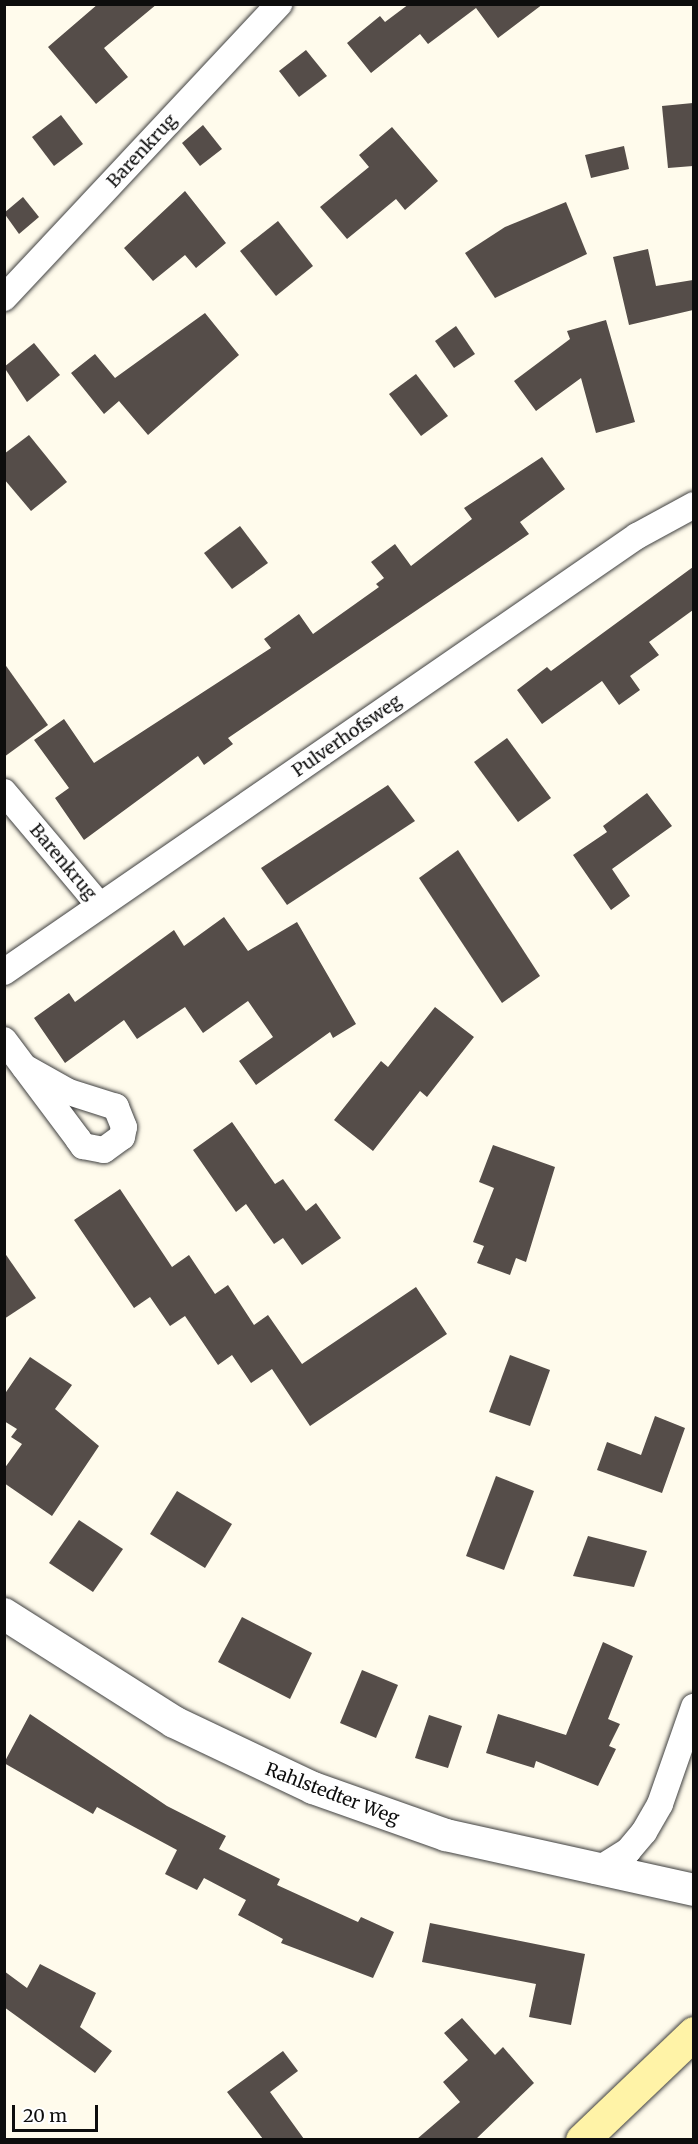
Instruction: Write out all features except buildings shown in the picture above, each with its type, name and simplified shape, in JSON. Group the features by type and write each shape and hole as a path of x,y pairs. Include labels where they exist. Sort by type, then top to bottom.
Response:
{"main road":[{"path":"582,2139 690,2032"}],"street":[{"name":"Barenkrug","path":"4,298 279,4"},
{"name":"Pulverhofsweg","path":"4,972 637,536 693,505"},
{"name":"Barenkrug","path":"4,792 99,905"},
{"path":"4,1040 24,1066"},
{"name":"Rahlstedter Weg","path":"4,1614 174,1722 252,1763 446,1835 596,1871 693,1890"},
{"path":"596,1871 632,1846 660,1804 693,1707"}]}
